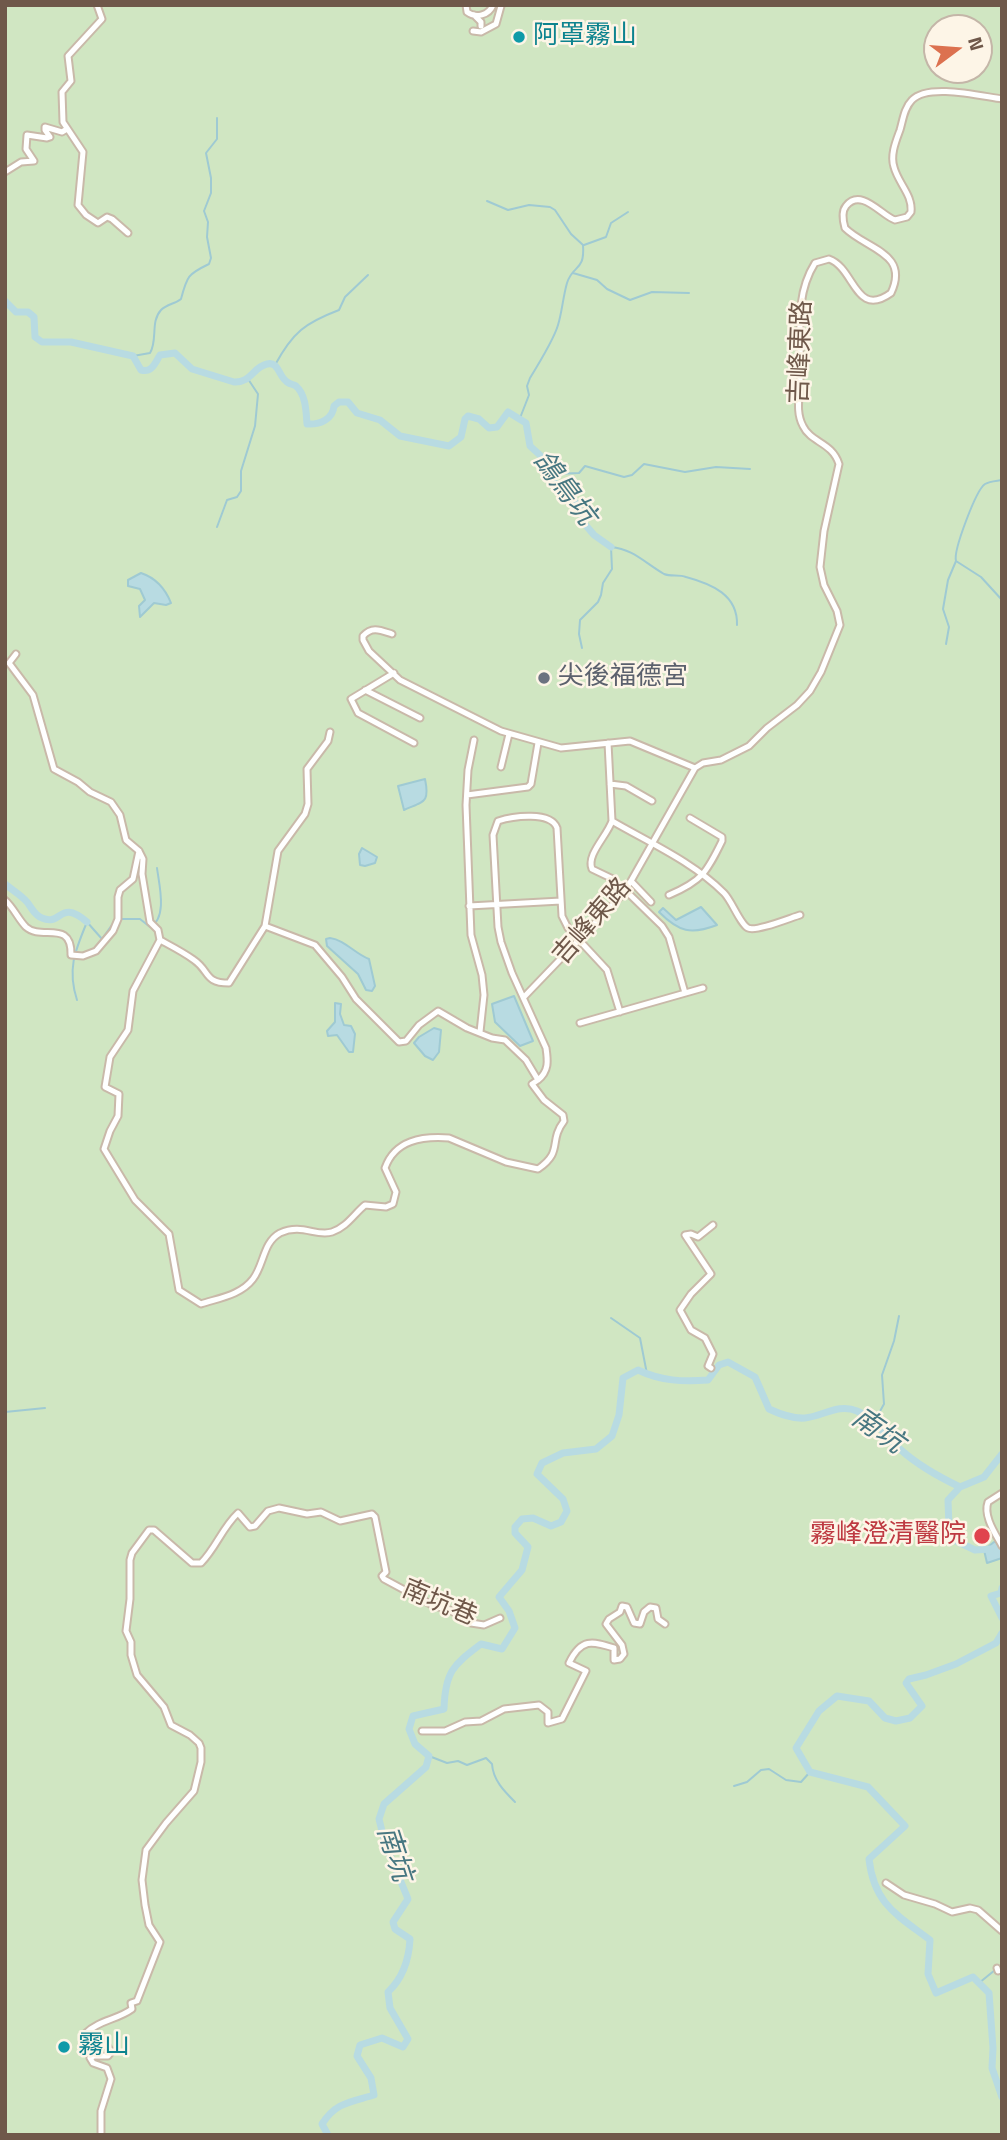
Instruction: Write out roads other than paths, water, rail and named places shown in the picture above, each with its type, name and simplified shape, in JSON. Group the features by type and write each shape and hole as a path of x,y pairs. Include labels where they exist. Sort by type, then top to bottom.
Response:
{"street":[{"path":"97,5 102,19 68,56 71,81 62,92 61,99 65,110 63,122 83,152 78,205 98,223 104,218 112,219 128,233"},
{"path":"466,5 467,12 474,15 481,22 481,26"},
{"path":"474,15 483,15 491,10 493,5"},
{"path":"472,31 481,33 496,24 501,6"},
{"name":"吉峰東路","path":"524,997 625,890 695,768 703,763 721,760 749,746 797,705 816,681 840,625 837,611 824,585 820,566 824,531 839,464 836,454 805,430 798,410 799,322 807,276 815,262 829,259 841,266 862,297 877,300 891,293 895,278 893,262 845,228 843,219 846,206 853,201 864,201 895,220 901,220 911,212 910,200 894,167 893,159 906,108 918,95 936,91 1002,99"},
{"path":"5,172 21,162 34,160 26,149 27,135 47,138 50,137 45,127 62,132 67,129"},
{"path":"392,634 373,630 363,636 363,640 369,651 400,680 509,734 561,748 630,741 695,768"},
{"path":"16,654 9,663 33,695 54,769 111,802 120,815 126,840 139,851 143,859 142,874 153,925 158,930 160,940 133,991 128,1030 110,1057 105,1087 119,1094 118,1116 104,1149 135,1200 169,1234 180,1290 201,1304 238,1292 252,1281 259,1271 270,1242 279,1234 300,1228 330,1233 353,1219 365,1205 386,1207 393,1204 396,1192 385,1168 389,1157 404,1143 449,1138 506,1162 538,1169 551,1160 555,1151 556,1130 564,1121 563,1115 544,1100 532,1084 545,1074 548,1059 546,1048 501,942 494,828 498,821 545,817 555,823 565,923 607,970 620,1012"},
{"path":"394,673 351,699 358,713 414,743"},
{"path":"365,690 420,718"},
{"path":"160,940 197,961 210,980 229,983 265,926 278,852 305,814 308,804 307,769 328,741 330,732"},
{"path":"501,767 509,734"},
{"path":"474,740 468,770 467,795 469,906 471,935 482,975 484,995 480,1032"},
{"path":"467,795 528,787 531,784 538,743"},
{"path":"608,743 612,821 608,832 590,858 590,864 592,869 615,880"},
{"path":"610,784 626,786 652,801"},
{"path":"669,895 696,883 704,874 722,836 690,818"},
{"path":"612,821 704,874 730,898 742,923 748,928 756,929 800,915"},
{"path":"5,900 27,929 63,934 72,947 71,956 78,957 96,951 118,921 120,890 133,878 139,851"},
{"path":"631,881 651,902"},
{"path":"625,890 662,926 669,937 685,993"},
{"path":"469,906 561,901"},
{"path":"265,926 315,945 342,976 356,999 399,1042 406,1041 419,1025 438,1011 467,1028 509,1042 526,1059 538,1080"},
{"path":"580,1023 704,988"},
{"path":"711,1368 708,1366 713,1354 705,1338 691,1330 680,1310 710,1274 685,1235 698,1237 713,1225"},
{"path":"1002,1493 986,1505 987,1517 1002,1546"},
{"name":"南坑巷","path":"101,2135 101,2111 111,2079 107,2068 93,2063 90,2058 108,2056 111,2052 88,2039 86,2033 102,2022 125,2014 132,2009 131,2003 137,2001 160,1942 149,1925 145,1905 142,1880 146,1850 194,1791 201,1762 199,1743 171,1725 164,1707 137,1675 131,1654 131,1642 126,1631 130,1599 130,1560 145,1534 154,1530 192,1563 201,1563 213,1550 218,1536 238,1513 250,1527 256,1526 268,1511 279,1508 307,1514 321,1513 341,1521 372,1514 387,1567 382,1576 384,1579 439,1609 450,1610 478,1625 500,1618"},
{"path":"422,1731 445,1731 465,1722 481,1721 504,1709 539,1705 548,1712 548,1723 562,1718 586,1671 569,1663 572,1655 584,1644 593,1641 614,1648 614,1660 620,1659 624,1654 622,1644 606,1624 608,1619 620,1612 622,1605 627,1607 635,1623 640,1624 644,1612 650,1607 656,1608 657,1619 665,1624"},
{"path":"886,1883 904,1895 953,1912 970,1908 978,1910 1002,1931"}],"water":[{"path":"141,573 159,584 171,603 154,603 140,617 139,606 145,600 140,589 128,586 128,580"},
{"path":"425,779 427,793 424,800 404,810 398,786"},
{"path":"362,848 377,857 375,863 360,865 359,854"},
{"path":"701,907 717,925 700,930 686,930 673,924 659,912 663,908 676,920"},
{"path":"330,938 369,959 375,986 372,991 366,990 358,974 327,946 326,939"},
{"path":"514,996 533,1041 520,1046 495,1022 492,1004"},
{"path":"335,1003 341,1004 340,1014 344,1025 351,1026 355,1034 353,1052 349,1052 337,1035 328,1036 327,1031 335,1022"},
{"path":"434,1028 441,1030 439,1052 433,1060 425,1056 414,1043"},
{"path":"1002,1541 1002,1558 987,1563 984,1550 994,1542"}],"waterway":[{"path":"133,356 150,353 158,315 163,308 181,299 189,277 209,264 211,258 207,237 208,222 204,211 211,193 211,178 206,153 217,139 217,118"},
{"path":"487,201 508,210 529,205 550,207 583,245 582,260 567,283 556,331 527,386 529,395 520,418"},
{"path":"584,245 606,237 611,223 628,212"},
{"path":"573,273 597,280 607,289 630,300 652,292 689,293"},
{"path":"275,365 301,330 317,319 339,310 345,297 368,275"},
{"name":"鴿鳥坑","path":"5,301 16,312 28,312 34,317 35,337 42,342 71,342 133,356 141,370 145,371 151,369 160,355 175,353 192,369 234,382 244,380 262,366 274,365 284,379 296,386 302,394 307,424 325,420 339,402 348,402 357,413 380,420 400,436 449,446 461,437 468,416 479,419 489,428 497,427 508,412 526,423 530,446 541,456 557,487 573,499 581,511 583,522 594,535 611,547"},
{"path":"217,527 227,500 237,497 241,491 241,471 255,426 258,394 248,379"},
{"path":"547,470 554,474 579,473 585,466 624,477 632,475 644,464 685,472 716,467 750,469"},
{"path":"1002,480 987,483 981,489 961,534 956,555 956,561 981,577 1002,600"},
{"path":"582,648 580,620 598,602 601,595 603,583 612,569 611,547 632,554 664,574 683,576 714,587 722,592 733,606 737,625"},
{"path":"946,644 949,627 943,609 948,580 956,561"},
{"path":"119,919 140,919 150,927 156,923 161,909 157,868"},
{"path":"5,884 25,899 42,918 49,920 71,913 87,922"},
{"path":"87,922 102,939 114,922"},
{"path":"77,1000 73,979 74,960 87,922"},
{"path":"874,1422 884,1404 882,1375 894,1341 899,1316"},
{"path":"611,1318 640,1338 647,1374"},
{"name":"南坑","path":"328,2135 322,2124 333,2111 345,2104 374,2095 371,2078 357,2056 360,2045 382,2038 403,2047 408,2039 390,2008 388,1992 401,1974 408,1954 410,1939 395,1929 393,1922 408,1899 385,1843 379,1819 384,1804 426,1767 429,1756 415,1744 409,1729 413,1716 444,1709 446,1686 452,1670 481,1644 502,1649 515,1628 509,1611 499,1597 522,1570 528,1547 515,1533 515,1527 522,1519 533,1518 551,1526 561,1522 567,1511 563,1499 537,1474 542,1463 563,1453 596,1449 612,1436 619,1415 623,1378 638,1370 672,1380 708,1380 719,1365 728,1362 755,1377 769,1409 800,1418 844,1408 857,1411 875,1423 915,1461 960,1487"},
{"path":"5,1412 45,1408"},
{"path":"991,1549 975,1550 954,1540 949,1527 948,1500 960,1487 984,1477 1002,1454"},
{"path":"1002,1588 1001,1593 991,1596 1002,1618"},
{"path":"1002,1633 996,1643 956,1664 909,1679 906,1683 922,1706 910,1718 896,1721 885,1718 869,1701 837,1696 819,1711 796,1748 810,1772 868,1787 905,1826 869,1859 876,1887 889,1907 930,1940 928,1974 936,1993 973,1977 989,1993 992,2068 1002,2097"},
{"path":"429,1756 447,1763 458,1761 467,1765 486,1758 492,1764 500,1785 515,1802"},
{"path":"734,1786 747,1782 761,1770 769,1769 786,1780 801,1782 810,1772"},
{"path":"979,1983 995,1970"}],"place":[{"name":"阿罩霧山","path":"519,37"},
{"name":"尖後福德宮","path":"544,678"},
{"name":"霧峰澄清醫院","path":"982,1536"},
{"name":"霧山","path":"64,2047"}]}
